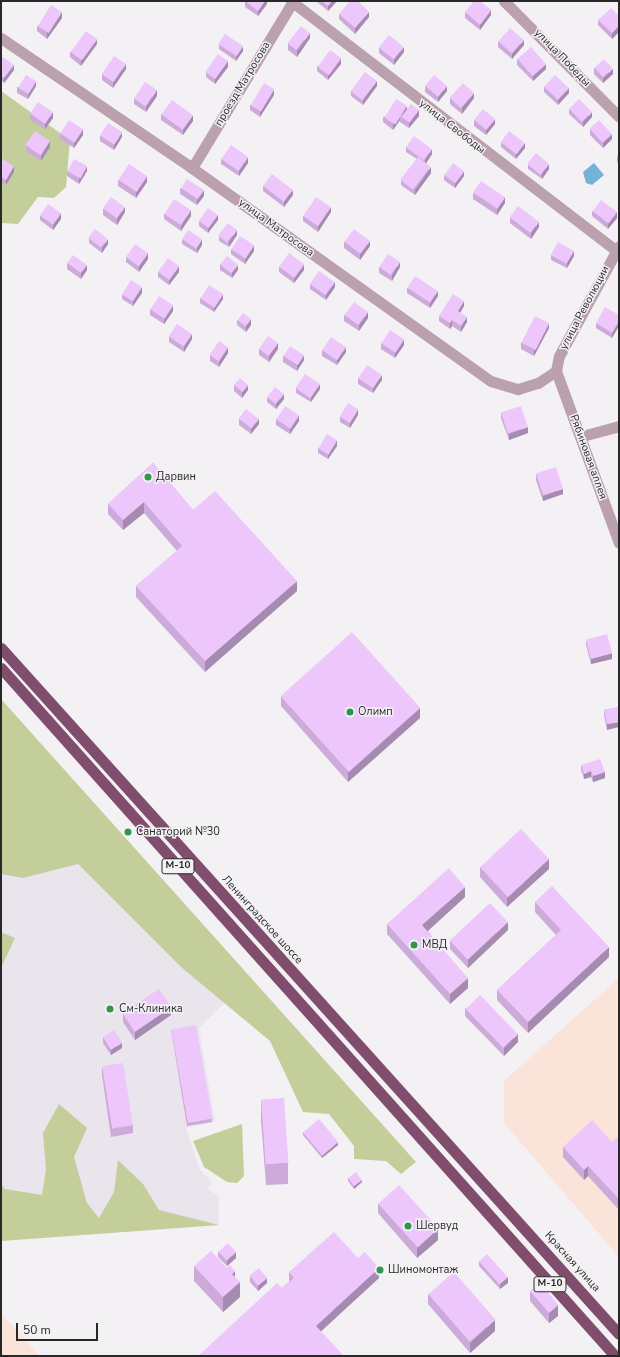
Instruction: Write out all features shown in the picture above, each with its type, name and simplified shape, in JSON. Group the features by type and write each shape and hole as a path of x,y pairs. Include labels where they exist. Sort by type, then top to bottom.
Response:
{"highway":[{"name":"Ленинградское шоссе","path":"1,648 505,1207"},
{"name":"М-10","path":"1,668 615,1356"},
{"name":"Красная улица","path":"505,1207 619,1333"}],"street":[{"name":"проезд Матросова","path":"192,168 292,1"},
{"name":"улица Свободы","path":"292,1 618,250"},
{"name":"улица Победы","path":"504,1 619,117"},
{"name":"улица Матросова","path":"1,38 192,168 491,381 518,389 538,383 556,371"},
{"name":"улица Революции","path":"556,371 559,356 618,250"},
{"name":"Рябиновая аллея","path":"556,371 582,436 619,543"},
{"path":"582,436 619,426"}],"shaded area":[{"name":"См-Клиника","path":"1,746 238,990 199,1028 215,1122 186,1128 200,1170 212,1182 208,1189 219,1196 219,1225 1,1241"},
{"path":"619,978 619,1257 504,1123 504,1081"},
{"path":"1,1313 40,1356 1,1356"}],"green space":[{"path":"1,91 70,140 66,187 54,198 38,197 18,224 1,223"},
{"path":"1,699 416,1162 401,1174 386,1161 354,1159 354,1146 329,1114 303,1112 270,1041 181,967 78,864 23,878 1,874"},
{"path":"1,932 15,938 1,968"},
{"path":"59,1104 87,1128 74,1157 87,1203 99,1218 114,1192 118,1160 143,1184 159,1210 219,1225 1,1241 1,1184 5,1189 42,1195 46,1169 43,1133"},
{"path":"242,1124 244,1176 237,1183 227,1182 204,1167 193,1141"}],"water":[{"path":"594,163 604,175 592,185 586,183 583,172"}],"building":[{"path":"245,1 265,1 258,11"},
{"path":"322,1 332,1 328,6"},
{"path":"350,1 358,1 369,12 355,28 339,14"},
{"path":"474,1 480,1 491,10 480,25 465,12"},
{"path":"51,5 62,12 49,33 38,26"},
{"path":"611,8 619,16 619,26 612,33 598,20"},
{"path":"301,26 310,33 296,50 287,43"},
{"path":"510,28 524,40 512,53 498,42"},
{"path":"86,31 97,39 82,60 71,52"},
{"path":"225,34 243,46 237,56 218,44"},
{"path":"389,35 404,47 394,59 379,47"},
{"path":"531,47 546,64 533,76 517,59"},
{"path":"330,50 341,58 329,75 318,67"},
{"path":"218,54 228,61 215,79 205,72"},
{"path":"114,56 126,64 113,82 102,74"},
{"path":"3,57 14,65 4,78 1,76 1,60"},
{"path":"604,59 613,69 603,77 594,68"},
{"path":"365,72 377,81 363,100 351,91"},
{"path":"26,75 36,81 29,94 18,88"},
{"path":"434,75 447,86 438,97 425,86"},
{"path":"555,75 569,88 558,100 544,87"},
{"path":"145,82 157,90 145,106 134,99"},
{"path":"264,83 274,89 261,111 251,105"},
{"path":"463,83 474,93 461,108 450,98"},
{"path":"396,99 407,106 395,125 384,118"},
{"path":"579,99 592,112 582,122 569,109"},
{"path":"172,100 193,115 182,130 161,115"},
{"path":"38,102 53,112 45,124 30,114"},
{"path":"411,104 419,110 409,123 401,117"},
{"path":"483,109 495,119 486,130 474,120"},
{"path":"69,120 83,129 75,143 60,133"},
{"path":"599,120 612,134 602,143 589,129"},
{"path":"108,123 122,132 114,145 100,136"},
{"path":"35,131 50,141 40,155 25,145"},
{"path":"509,131 525,143 517,154 501,142"},
{"path":"414,136 432,149 424,160 406,147"},
{"path":"231,145 248,157 238,171 221,159"},
{"path":"536,153 549,164 540,175 527,164"},
{"path":"418,157 431,167 413,190 400,180"},
{"path":"1,158 14,166 6,180 1,177"},
{"path":"74,159 87,166 81,178 67,171"},
{"path":"453,163 464,171 456,183 444,175"},
{"path":"129,164 147,176 137,192 118,180"},
{"path":"272,174 293,190 284,202 263,186"},
{"path":"187,179 204,190 198,199 181,188"},
{"path":"481,181 505,197 497,209 473,193"},
{"path":"111,197 125,207 117,218 103,208"},
{"path":"316,197 331,207 318,226 303,216"},
{"path":"174,199 191,210 181,225 164,214"},
{"path":"601,200 617,212 609,223 593,211"},
{"path":"48,204 61,213 53,225 40,215"},
{"path":"518,206 539,222 530,233 510,217"},
{"path":"208,208 218,215 209,228 199,221"},
{"path":"228,223 237,230 227,242 218,236"},
{"path":"95,229 108,239 101,248 88,238"},
{"path":"354,229 370,241 360,254 344,242"},
{"path":"188,230 202,239 196,248 182,239"},
{"path":"240,236 254,245 246,259 231,249"},
{"path":"558,242 574,251 566,264 551,255"},
{"path":"135,244 148,253 139,266 126,257"},
{"path":"289,253 304,264 294,278 279,267"},
{"path":"388,254 400,262 391,275 379,267"},
{"path":"73,255 87,265 81,273 67,263"},
{"path":"227,256 238,265 231,273 220,265"},
{"path":"168,258 179,266 169,280 158,272"},
{"path":"319,271 335,282 325,295 310,284"},
{"path":"415,276 438,291 430,302 407,288"},
{"path":"131,280 142,287 133,301 122,294"},
{"path":"209,285 223,294 215,308 200,298"},
{"path":"453,294 464,301 458,311 467,317 461,326 452,320 450,323 439,316"},
{"path":"159,296 173,305 165,319 150,309"},
{"path":"354,302 368,312 358,325 345,315"},
{"path":"605,307 619,315 619,321 612,333 596,323"},
{"path":"243,313 251,319 246,326 238,320"},
{"path":"535,316 549,323 536,350 521,343"},
{"path":"177,324 192,334 184,347 169,336"},
{"path":"390,330 404,339 396,353 381,343"},
{"path":"268,336 278,343 269,356 259,349"},
{"path":"331,337 346,347 337,360 322,350"},
{"path":"219,341 228,347 219,361 209,355"},
{"path":"290,346 304,355 298,365 283,356"},
{"path":"367,365 382,375 373,388 358,378"},
{"path":"305,374 320,384 310,398 295,388"},
{"path":"240,378 248,385 242,392 234,385"},
{"path":"275,387 284,394 276,404 267,397"},
{"path":"348,403 358,409 350,423 340,417"},
{"path":"285,406 299,415 291,429 276,419"},
{"path":"521,406 528,427 508,433 501,412"},
{"path":"246,409 259,419 251,428 239,418"},
{"path":"327,434 337,440 329,455 318,449"},
{"path":"153,463 193,510 215,491 297,581 205,661 136,586 182,546 144,502 123,520 108,504"},
{"path":"556,467 563,489 543,495 536,473"},
{"name":"Олимп","path":"352,632 420,708 349,772 281,696"},
{"path":"607,634 612,653 591,659 586,640"},
{"path":"619,707 619,722 607,724 604,710"},
{"path":"600,759 605,772 593,776 591,771 584,774 581,765"},
{"path":"521,829 549,859 508,897 480,867"},
{"name":"МВД","path":"449,868 465,887 422,925 468,978 450,994 387,924"},
{"path":"552,886 609,947 528,1022 497,990 561,930 535,902"},
{"path":"490,903 508,922 468,960 450,941"},
{"path":"159,989 171,1007 135,1032 123,1014"},
{"path":"480,995 518,1034 503,1048 466,1009"},
{"path":"196,1025 212,1119 188,1123 171,1029"},
{"path":"114,1030 122,1043 111,1050 103,1037"},
{"path":"123,1063 133,1125 112,1129 102,1066"},
{"path":"284,1098 289,1163 266,1164 261,1100"},
{"path":"319,1119 338,1142 322,1155 303,1132"},
{"path":"592,1120 612,1142 617,1137 619,1140 619,1199 588,1166 584,1170 563,1147"},
{"path":"356,1172 362,1180 354,1186 348,1178"},
{"name":"Шервуд","path":"399,1185 438,1229 418,1248 378,1204"},
{"path":"334,1232 358,1258 365,1252 379,1268 316,1326 344,1356 198,1356 277,1283 282,1288 294,1278 289,1272"},
{"path":"228,1243 236,1252 226,1261 218,1252"},
{"path":"211,1251 227,1268 230,1265 235,1271 232,1274 240,1282 223,1297 194,1266"},
{"path":"487,1254 508,1277 500,1284 479,1261"},
{"path":"259,1268 267,1278 258,1286 250,1276"},
{"path":"454,1272 495,1320 470,1342 428,1294"},
{"path":"536,1286 548,1292 558,1305 549,1313 530,1291"}],"place":[{"name":"Дарвин","path":"148,477"},
{"name":"Олимп","path":"350,712"},
{"name":"Санаторий №30","path":"128,832"},
{"name":"МВД","path":"414,945"},
{"name":"См-Клиника","path":"110,1009"},
{"name":"Шервуд","path":"408,1226"},
{"name":"Шиномонтаж","path":"380,1270"}]}
